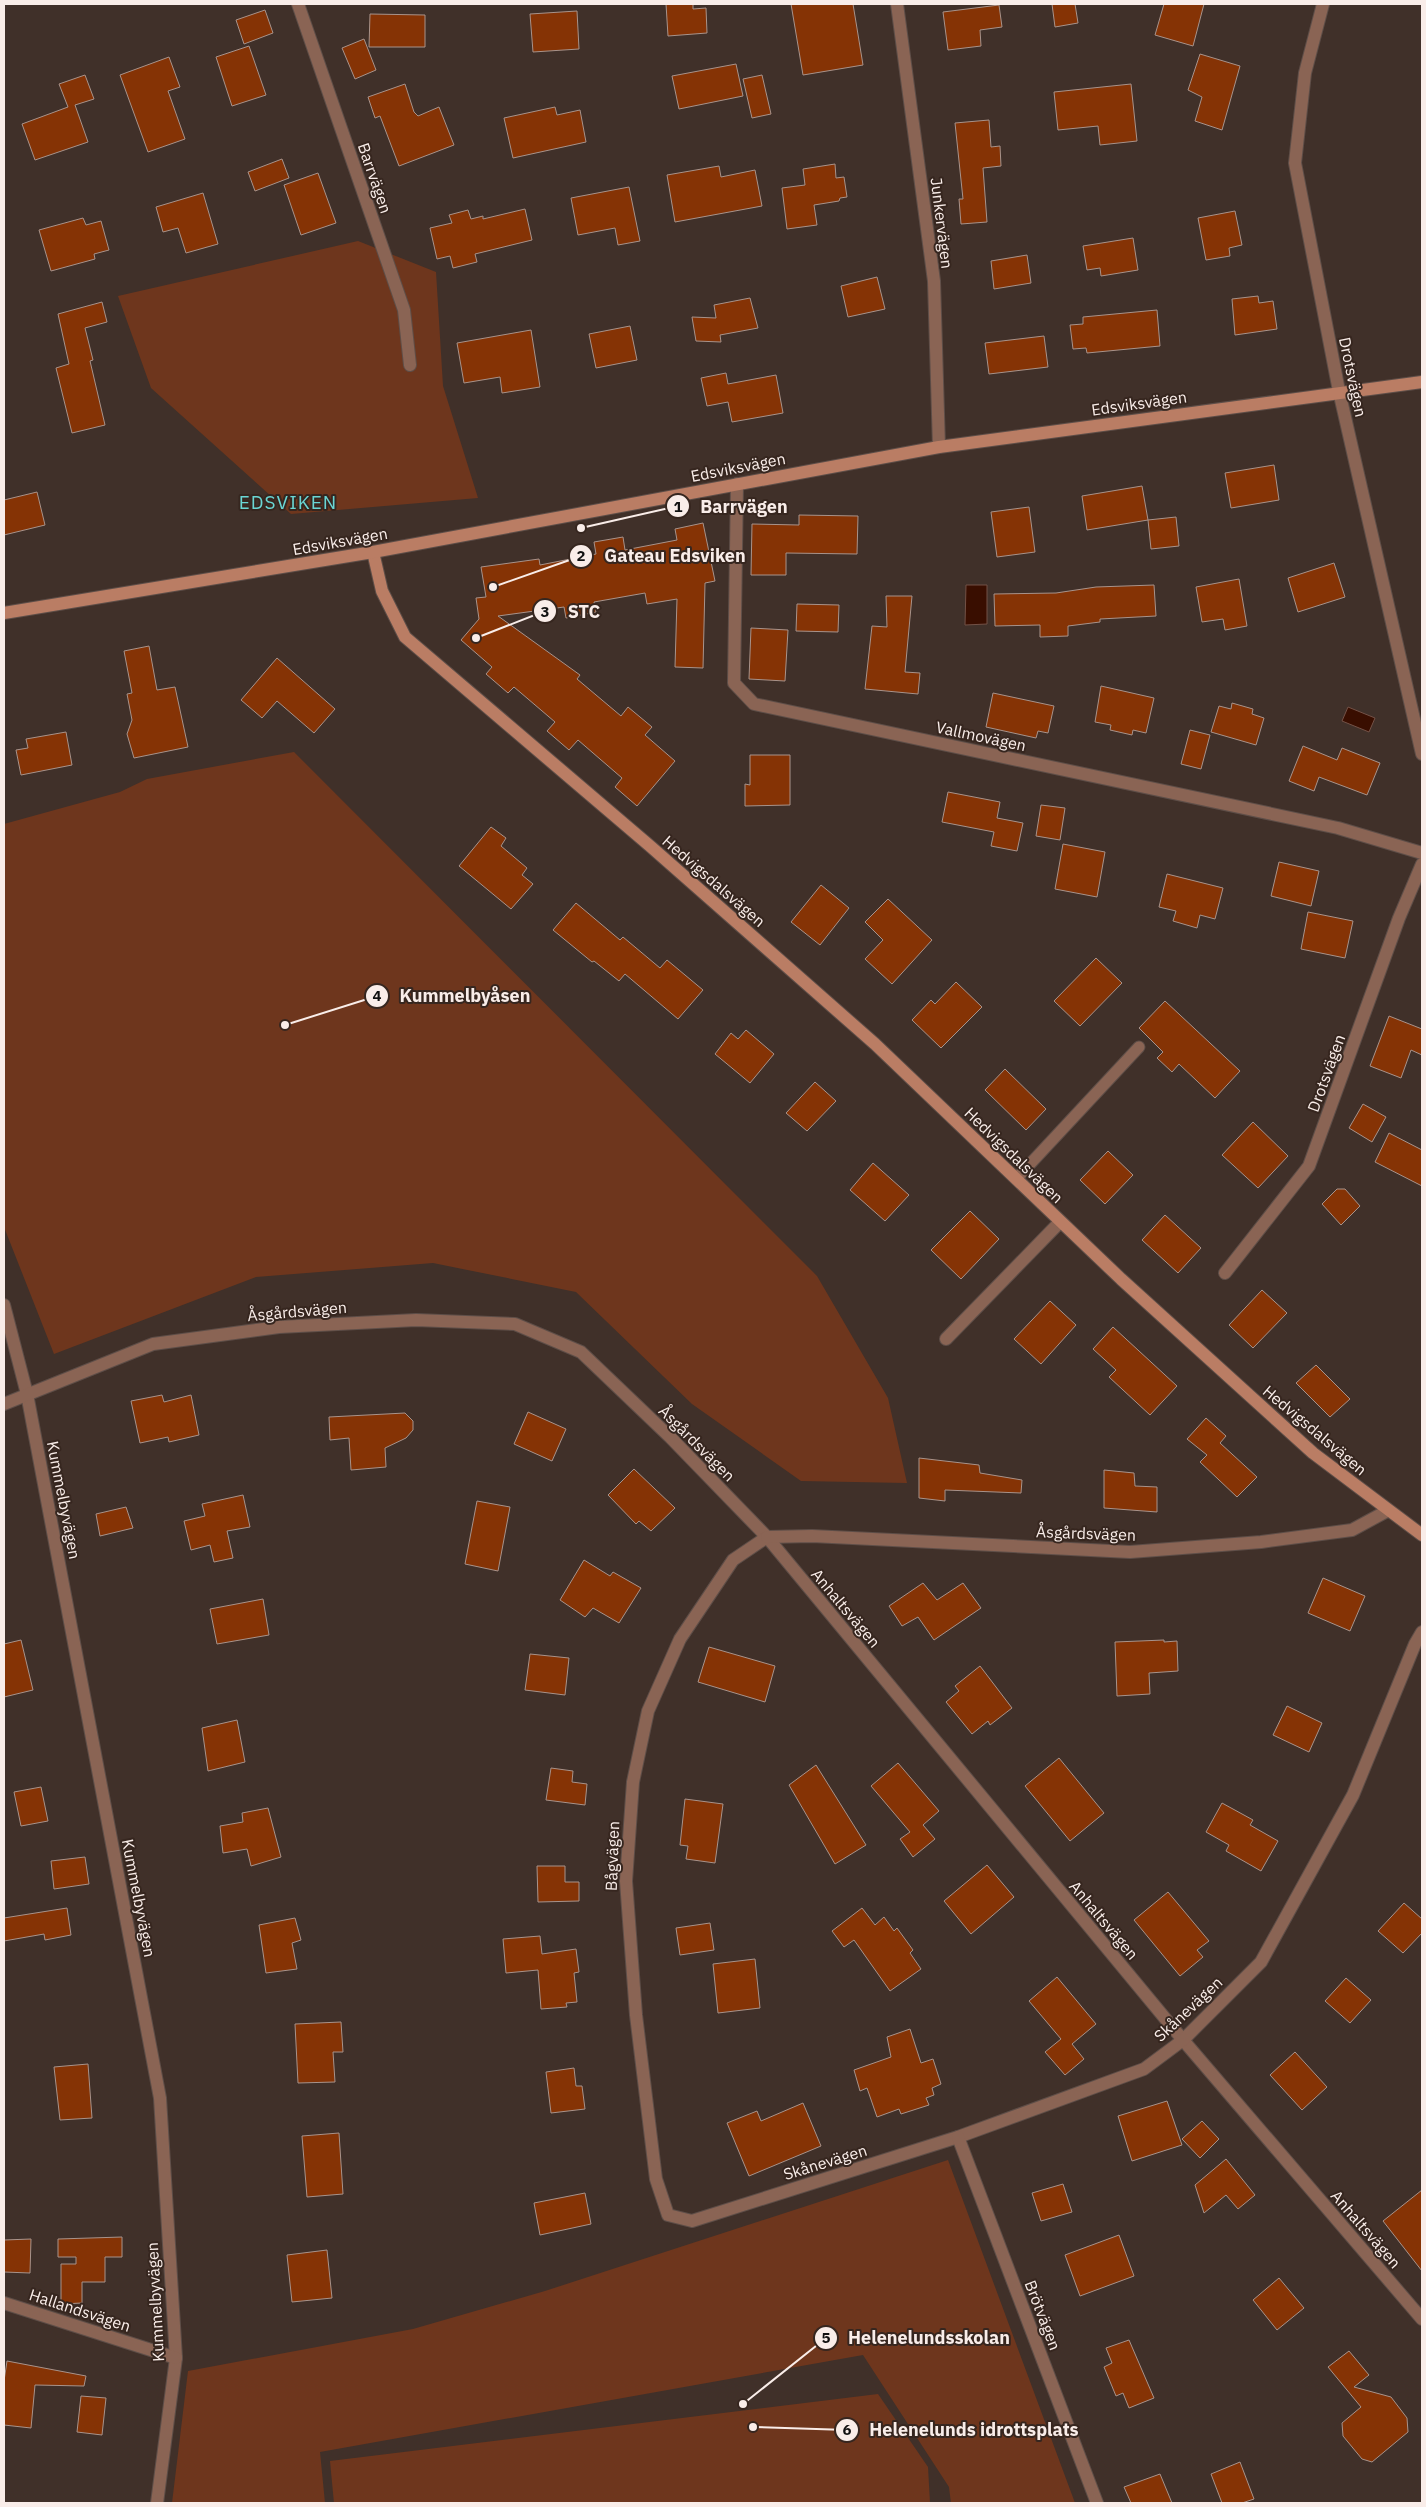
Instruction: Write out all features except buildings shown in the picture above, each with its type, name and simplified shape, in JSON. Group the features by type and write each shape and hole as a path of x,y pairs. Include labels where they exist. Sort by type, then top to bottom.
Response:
{"street":[{"name":"Barrvägen","path":"298,4 404,310 410,365"},
{"name":"Junkervägen","path":"897,4 934,281 939,447"},
{"name":"Drotsvägen","path":"1323,4 1305,73 1295,163 1339,391 1422,754"},
{"name":"Edsviksvägen","path":"4,612 373,552 939,447 1339,391 1422,382"},
{"name":"Vallmovägen","path":"737,484 734,683 754,704 1338,828 1422,853"},
{"name":"Hedvigsdalsvägen","path":"373,552 382,591 405,637 650,846 875,1044 1060,1222 1313,1453 1387,1511 1422,1535"},
{"name":"Drotsvägen","path":"1225,1273 1309,1166 1399,918 1422,864"},
{"name":"Hedvigsdalsvägen","path":"946,1339 1060,1222"},
{"name":"Kummelbyvägen","path":"4,1305 27,1394 160,2098 176,2358 157,2503"},
{"name":"Åsgårdsvägen","path":"4,1404 153,1344 280,1327 416,1320 515,1324 581,1352 671,1438 767,1537 812,1536 1130,1552 1261,1542 1352,1530 1387,1511"},
{"name":"Anhaltsvägen","path":"767,1537 1183,2040 1422,2319"},
{"name":"Bågvägen","path":"668,2214 656,2179 635,1996 626,1881 632,1782 648,1711 680,1639 733,1560 767,1537"},
{"name":"Skånevägen","path":"668,2214 692,2220 958,2137 1144,2069 1183,2040 1261,1962 1353,1794 1415,1644 1422,1632"},
{"name":"Brötvägen","path":"958,2137 1097,2503"},
{"name":"Hallandsvägen","path":"4,2303 176,2358"}],"lane":[{"path":"1016,1179 1139,1047"}],"shaded area":[{"path":"358,241 436,272 443,386 478,498 291,514 151,388 118,296"},
{"path":"966,585 987,585 987,624 965,625"},
{"path":"1348,707 1375,718 1369,732 1342,721"},
{"path":"294,752 817,1276 888,1398 907,1483 801,1481 692,1404 576,1292 433,1263 256,1277 54,1354 4,1227 4,824 120,792 147,779"},
{"path":"948,2160 1075,2503 951,2503 949,2487 863,2355 320,2452 325,2503 172,2503 188,2371 413,2329 545,2291"},
{"path":"878,2394 928,2467 930,2503 334,2503 330,2461"}],"place":[{"name":"Barrvägen","path":"581,528"},
{"name":"Gateau Edsviken","path":"493,587"},
{"name":"STC","path":"476,638"},
{"name":"Kummelbyåsen","path":"285,1025"},
{"name":"Helenelundsskolan","path":"743,2404"},
{"name":"Helenelunds idrottsplats","path":"753,2427"}],"district":[{"name":"EDSVIKEN","path":"288,502"}]}
